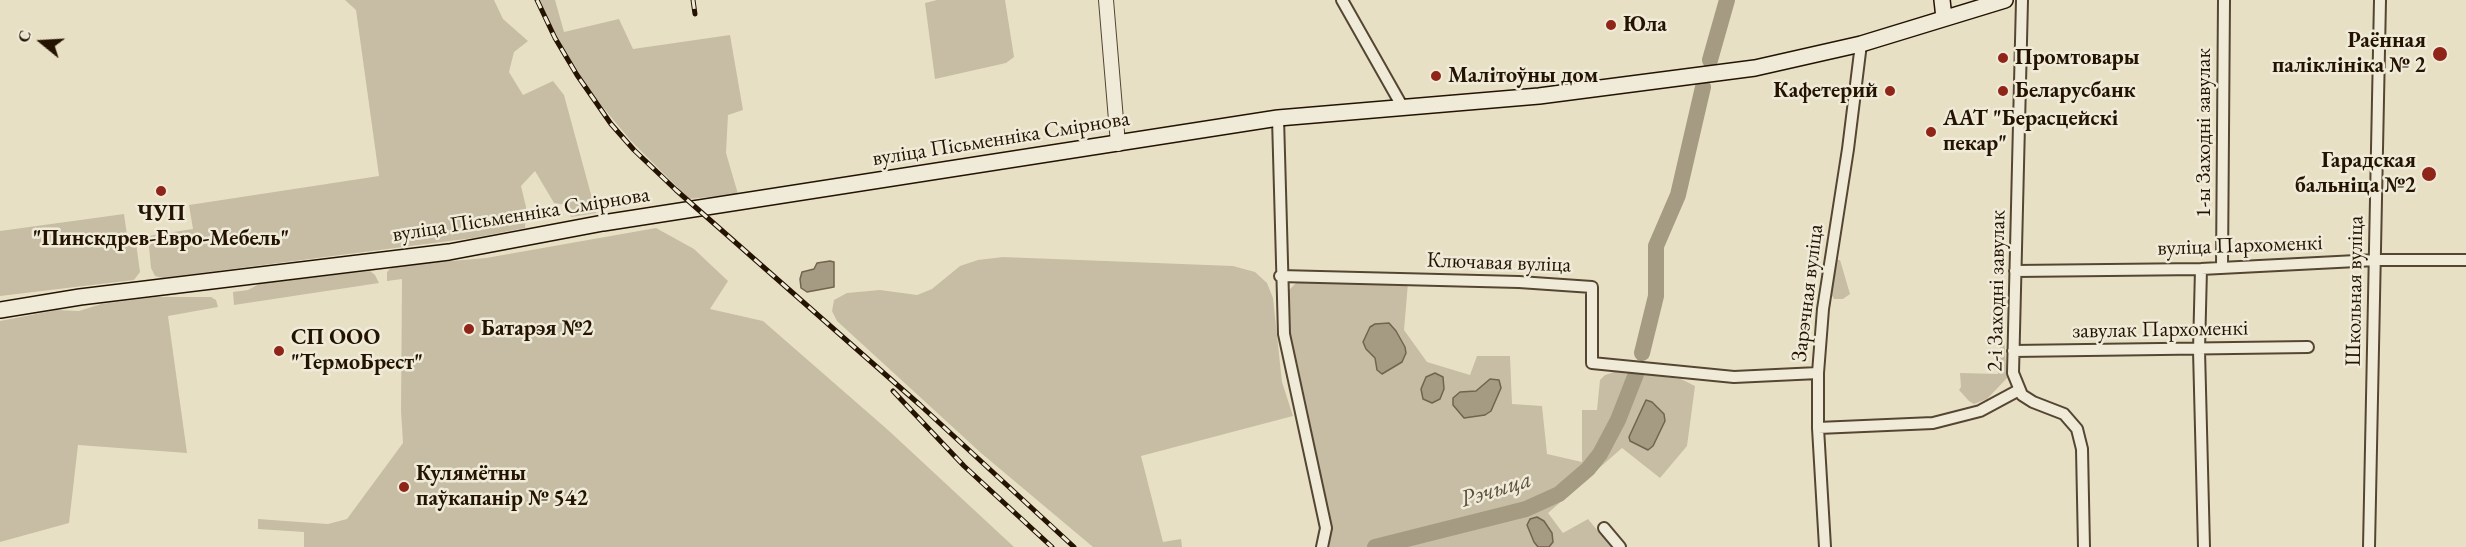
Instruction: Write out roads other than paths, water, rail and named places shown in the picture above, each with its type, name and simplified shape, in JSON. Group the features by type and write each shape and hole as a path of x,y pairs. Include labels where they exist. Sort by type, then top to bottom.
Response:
{"main road":[{"path":"1942,0 1944,18"},
{"name":"вуліца Пісьменніка Смірнова","path":"0,310 80,297 449,252 603,223 1278,118 1539,96 1755,68 1861,44 2005,0"}],"street":[{"path":"1106,0 1118,144"},
{"path":"1342,0 1402,106"},
{"name":"2-і Заходні завулак","path":"2022,0 2013,373 2019,390 2027,399 2064,414 2078,429 2082,449 2084,547"},
{"name":"1-ы Заходні завулак","path":"2222,266 2224,0"},
{"name":"Школьная вуліца","path":"2368,547 2380,0"},
{"name":"Зарэчная вуліца","path":"1825,547 1818,428 1818,373 1822,309 1848,149 1861,44"},
{"path":"1278,118 1280,276 1284,334 1326,528 1322,547"},
{"name":"вуліца Пархоменкі","path":"2015,271 2201,269 2222,266 2376,260 2466,260"},
{"path":"2201,269 2199,350 2204,547"},
{"name":"Ключавая вуліца","path":"1280,276 1592,286 1592,363 1734,377 1818,373"},
{"name":"завулак Пархоменкі","path":"2013,351 2308,347"},
{"path":"1818,428 1933,423 1980,411 2019,390"},
{"path":"1604,528 1620,547"}],"waterway":[{"name":"Рэчыца","path":"1710,60 1727,0"},
{"name":"Рэчыца","path":"1642,353 1656,296 1656,246 1678,195 1703,87"},
{"name":"Рэчыца","path":"1375,547 1526,509 1559,494 1588,469 1600,454 1618,420 1636,374"}],"railway":[{"path":"537,0 555,38 577,75 611,124 634,150 676,190 920,405 1074,547"},
{"path":"693,0 695,14"},
{"path":"893,391 964,466 1052,547"}],"place":[{"name":"Юла","path":"1611,25"},
{"name":"Раённая паліклініка № 2","path":"2440,54"},
{"name":"Промтовары","path":"2003,58"},
{"name":"Малітоўны дом","path":"1436,76"},
{"name":"Кафетерий","path":"1890,91"},
{"name":"Беларусбанк","path":"2003,91"},
{"name":"ААТ \"Берасцейскі пекар\"","path":"1931,132"},
{"name":"Гарадская бальніца №2","path":"2429,174"},
{"name":"ЧУП \"Пинскдрев-Евро-Мебель\"","path":"161,191"},
{"name":"Батарэя №2","path":"469,329"},
{"name":"СП ООО \"ТермоБрест\"","path":"279,351"},
{"name":"Кулямётны паўкапанір № 542","path":"404,487"}]}
